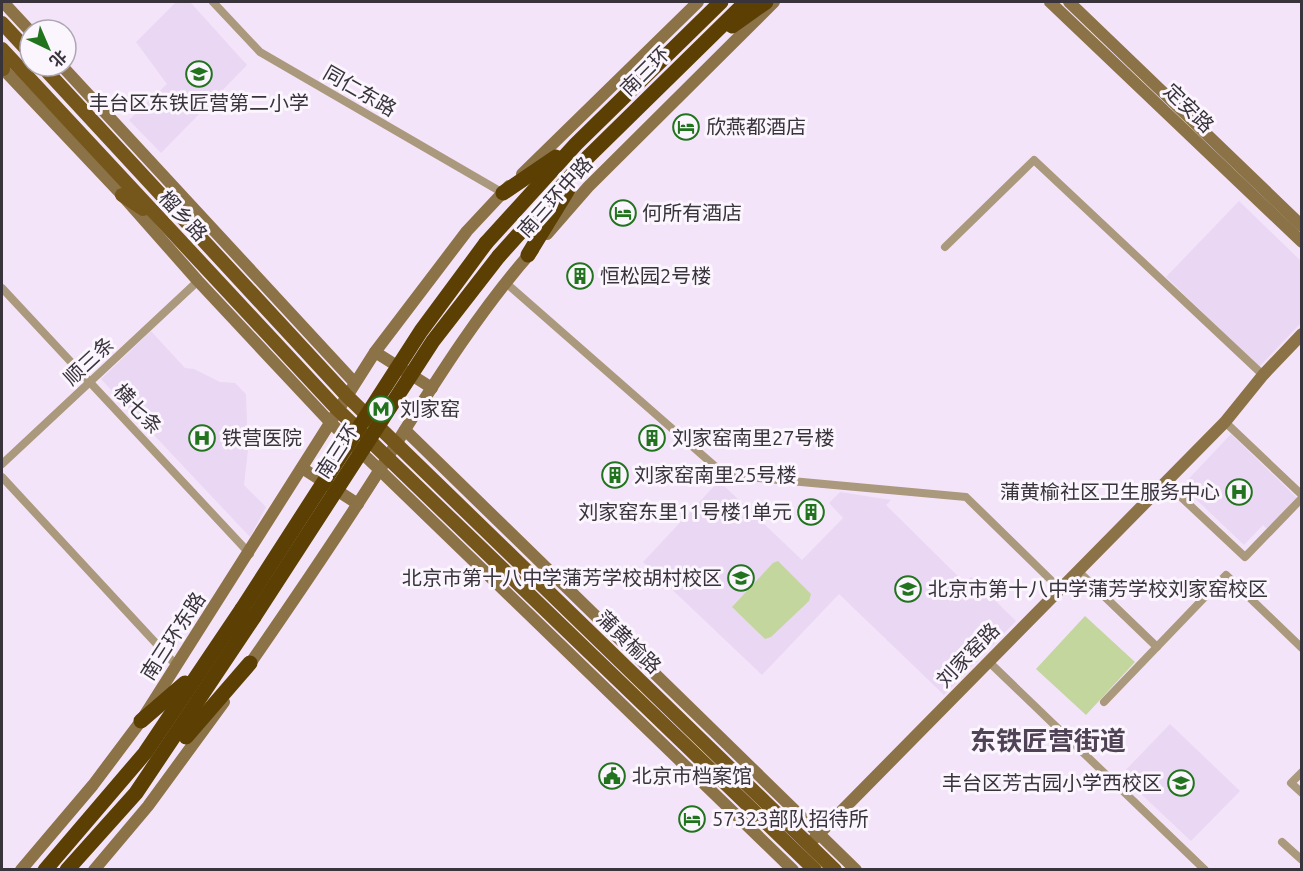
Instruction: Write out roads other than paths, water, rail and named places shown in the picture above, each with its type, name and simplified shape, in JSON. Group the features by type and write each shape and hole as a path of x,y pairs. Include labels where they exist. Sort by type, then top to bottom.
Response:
{"highway":[{"name":"南三环","path":"67,870 136,793 421,331 486,243 576,144 721,2"},
{"name":"南三环","path":"45,870 145,753 201,669 248,613 433,341 499,256 588,157 746,2"},
{"path":"693,53 766,2"},
{"path":"503,193 576,144"},
{"path":"528,255 588,157"},
{"path":"136,793 250,663"},
{"path":"141,721 201,669"}],"main road":[{"path":"2,23 18,40"},
{"name":"榴乡路","path":"2,49 166,226 333,415"},
{"name":"榴乡路","path":"53,78 346,395 396,443"},
{"path":"122,195 166,226"},
{"name":"蒲黄榆路","path":"333,415 388,457 804,849 835,870"},
{"name":"蒲黄榆路","path":"396,443 620,660 804,849 815,870"}],"street":[{"path":"3,2 18,18"},
{"name":"同仁东路","path":"213,2 260,52 503,193"},
{"name":"南三环中路","path":"333,415 375,352 438,268 503,193 698,2"},
{"name":"南三环中路","path":"388,457 486,307 528,255 588,187 774,2"},
{"name":"定安路","path":"1050,2 1302,242"},
{"name":"定安路","path":"1069,2 1302,226"},
{"name":"榴乡路","path":"2,68 122,195 198,281 333,415"},
{"name":"榴乡路","path":"74,78 354,382"},
{"path":"945,247 1034,160 1134,257 1263,375"},
{"name":"顺三条","path":"2,464 198,281"},
{"path":"506,283 725,475 966,497 1060,589"},
{"name":"横七条","path":"2,288 250,554"},
{"name":"刘家窑路","path":"788,868 804,849 1225,422 1263,375 1302,334"},
{"path":"375,352 432,388"},
{"path":"333,415 380,470 788,868"},
{"name":"南三环东路","path":"21,870 93,785 141,721 250,554 333,415"},
{"path":"1165,482 1245,557 1302,497 1225,422"},
{"path":"405,430 856,870"},
{"path":"94,870 187,756 388,457"},
{"path":"302,468 358,504"},
{"path":"2,477 177,666"},
{"path":"1078,571 1157,647"},
{"path":"1104,702 1226,575 1302,648"},
{"path":"620,660 622,642"},
{"path":"989,662 1205,870"},
{"path":"1302,772 1291,783 1302,793"},
{"path":"1282,842 1302,860"}],"place":[{"name":"丰台区东铁匠营第二小学","path":"199,74"},
{"name":"欣燕都酒店","path":"686,127"},
{"name":"何所有酒店","path":"623,213"},
{"name":"恒松园2号楼","path":"580,276"},
{"name":"刘家窑","path":"381,409"},
{"name":"铁营医院","path":"202,438"},
{"name":"刘家窑南里27号楼","path":"652,438"},
{"name":"刘家窑南里25号楼","path":"615,475"},
{"name":"蒲黄榆社区卫生服务中心","path":"1239,492"},
{"name":"刘家窑东里11号楼1单元","path":"811,512"},
{"name":"北京市第十八中学蒲芳学校胡村校区","path":"741,578"},
{"name":"北京市第十八中学蒲芳学校刘家窑校区","path":"908,589"},
{"name":"北京市档案馆","path":"612,776"},
{"name":"丰台区芳古园小学西校区","path":"1181,783"},
{"name":"57323部队招待所","path":"692,819"}],"district":[{"name":"东铁匠营街道","path":"1048,741"}]}
